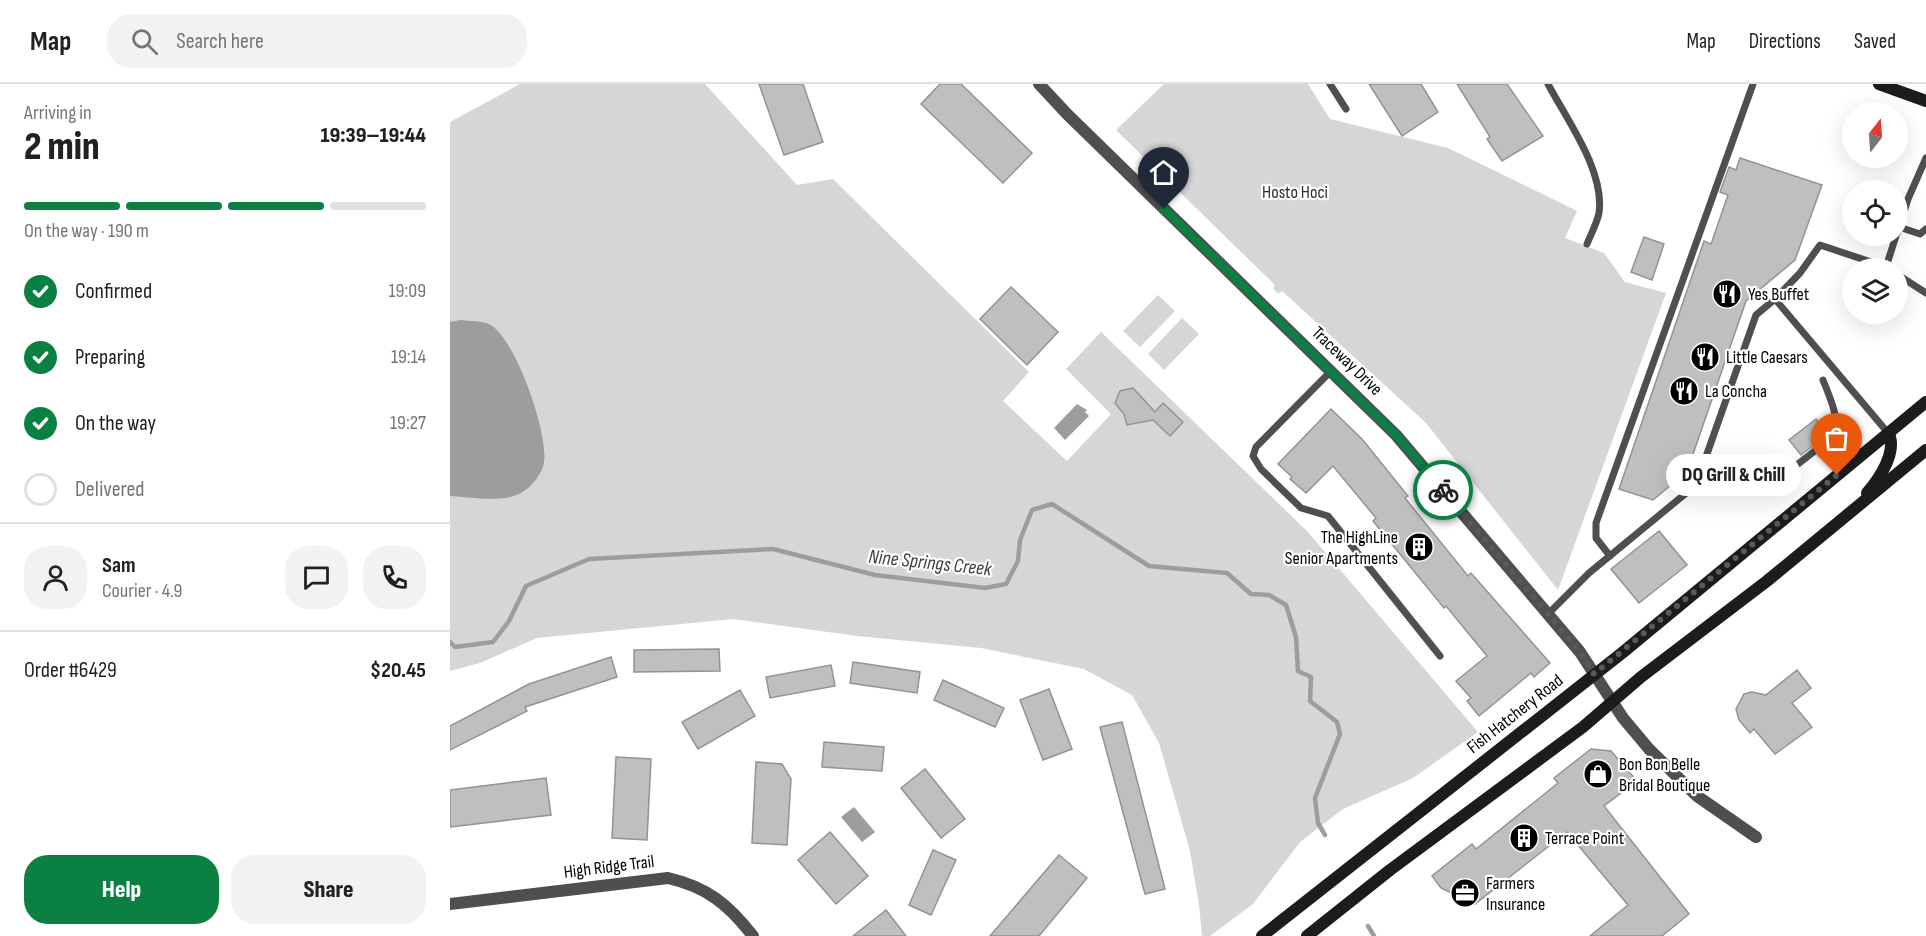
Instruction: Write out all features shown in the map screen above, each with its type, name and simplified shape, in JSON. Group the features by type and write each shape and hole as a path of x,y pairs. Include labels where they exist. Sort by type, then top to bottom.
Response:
{"main road":[{"path":"1879,84 1926,101"},
{"name":"Fish Hatchery Road","path":"1262,936 1594,674 1926,402"},
{"path":"1853,510 1873,486 1888,459 1892,441 1888,434"},
{"path":"1307,936 1390,870 1583,727 1612,701 1767,581 1926,450"}],"street":[{"name":"Traceway Drive","path":"1039,84 1396,435 1580,652 1623,718 1649,749 1697,796 1756,837"},
{"name":"High Ridge Trail","path":"450,904 668,878 703,889 733,913 753,936"}],"lane":[{"path":"1330,84 1346,109"},
{"path":"1548,84 1594,172 1599,214 1587,244"},
{"path":"1610,556 1596,538 1596,523 1753,84"},
{"path":"1908,199 1926,158"},
{"path":"1908,233 1920,234 1926,229"},
{"path":"1548,614 1610,556 1696,485 1756,315 1800,273 1820,245 1858,258"},
{"path":"1908,281 1926,293"},
{"path":"1775,299 1888,434"},
{"path":"1331,371 1256,447 1253,456 1261,469 1301,508 1328,516 1440,656"},
{"path":"1777,465 1784,475 1835,435 1837,427 1835,413 1823,380"}],"green space":[{"path":"520,84 705,84 797,185 833,179 1029,372 1003,401 1067,461 1111,414 1066,369 1101,332 1308,532 1478,732 1413,778 1343,809 1300,842 1253,904 1210,936 1202,936 1190,851 1159,743 1132,695 1084,669 981,648 857,636 733,619 537,638 480,663 450,671 450,122"},
{"name":"Hosto Hoci","path":"1164,84 1308,84 1330,119 1448,148 1577,211 1565,238 1604,253 1625,282 1666,293 1558,590 1426,423 1282,291 1278,294 1273,288 1275,285 1116,130"},
{"path":"1158,295 1175,311 1140,347 1123,331"},
{"path":"1182,318 1199,334 1164,370 1148,354"}],"shaded area":[{"path":"461,320 486,323 499,332 519,366 536,410 544,449 543,467 531,485 523,492 511,497 485,499 450,496 450,322"},
{"path":"1077,404 1087,410 1085,412 1089,416 1065,440 1054,428"},
{"path":"854,807 875,832 862,842 841,817"}],"building":[{"path":"759,84 803,84 823,142 784,155"},
{"path":"940,84 961,84 1032,153 1003,183 921,104"},
{"path":"1369,84 1421,84 1438,112 1402,136"},
{"path":"1457,84 1507,84 1543,136 1502,161 1487,139 1490,137"},
{"name":"La Concha","path":"1740,158 1822,185 1795,260 1746,301 1683,483 1676,481 1653,500 1619,489 1704,241 1711,244 1728,195 1720,192 1729,167 1736,170"},
{"path":"1644,237 1664,244 1652,280 1631,272"},
{"path":"1011,287 1058,332 1027,365 980,319"},
{"path":"1133,388 1155,412 1163,403 1183,422 1170,436 1153,420 1127,425 1124,414 1115,403 1120,391"},
{"name":"The HighLine Senior Apartments","path":"1331,409 1362,439 1408,496 1405,498 1468,576 1471,573 1550,663 1534,677 1531,673 1479,716 1467,701 1471,698 1456,681 1487,656 1446,606 1444,608 1373,521 1376,518 1333,466 1306,493 1278,464"},
{"path":"1816,419 1828,434 1801,455 1789,440"},
{"path":"1659,531 1687,565 1639,603 1611,569"},
{"path":"719,649 720,671 634,672 634,650"},
{"path":"611,657 617,677 525,707 527,711 450,750 450,726 529,684"},
{"path":"853,662 920,672 917,693 850,683"},
{"path":"831,665 835,686 770,698 766,677"},
{"path":"1797,670 1811,688 1792,703 1812,727 1775,754 1754,729 1750,733 1739,720 1736,709 1744,694 1752,692 1766,695"},
{"path":"943,680 1004,708 995,727 934,700"},
{"path":"1049,689 1072,749 1043,760 1020,700"},
{"path":"740,690 755,716 698,749 682,722"},
{"path":"1122,722 1165,889 1145,894 1100,727"},
{"path":"824,742 884,747 882,771 822,767"},
{"name":"Terrace Point","path":"1591,749 1611,751 1637,781 1604,806 1689,914 1662,936 1590,936 1628,905 1567,832 1475,904 1441,888 1432,876 1472,844 1476,849 1558,783 1554,778"},
{"path":"616,757 651,759 647,840 612,838"},
{"path":"756,762 782,764 791,779 787,845 752,843"},
{"path":"925,769 965,819 941,838 901,788"},
{"path":"546,778 551,815 450,827 450,790"},
{"path":"830,832 868,876 836,904 798,860"},
{"path":"933,850 956,860 931,915 909,905"},
{"path":"1059,855 1087,878 1039,936 990,936"},
{"path":"886,910 906,936 853,936"}],"waterway":[{"name":"Nine Springs Creek","path":"450,642 455,647 493,642 509,621 526,586 589,559 773,549 875,575 985,588 1006,584 1018,561 1020,540 1032,510 1052,504 1149,566 1227,573 1251,594 1269,595 1286,605 1296,637 1298,671 1311,677 1310,701 1337,722 1340,734 1315,798 1318,823 1325,835"},
{"name":"Nine Springs Creek","path":"1368,926 1374,936"}],"way so far":[{"path":"1443,490 1580,652 1594,674 1837,475"}],"place":[{"name":"Yes Buffet","path":"1727,294"},
{"name":"Little Caesars","path":"1705,357"},
{"name":"La Concha","path":"1684,391"},
{"name":"DQ Grill & Chill","path":"1837,475"},
{"name":"The HighLine Senior Apartments","path":"1419,547"},
{"name":"Bon Bon Belle Bridal Boutique","path":"1598,774"},
{"name":"Terrace Point","path":"1524,838"},
{"name":"Farmers Insurance","path":"1465,893"}],"route":[{"path":"1164,209 1396,435 1443,490"}]}
